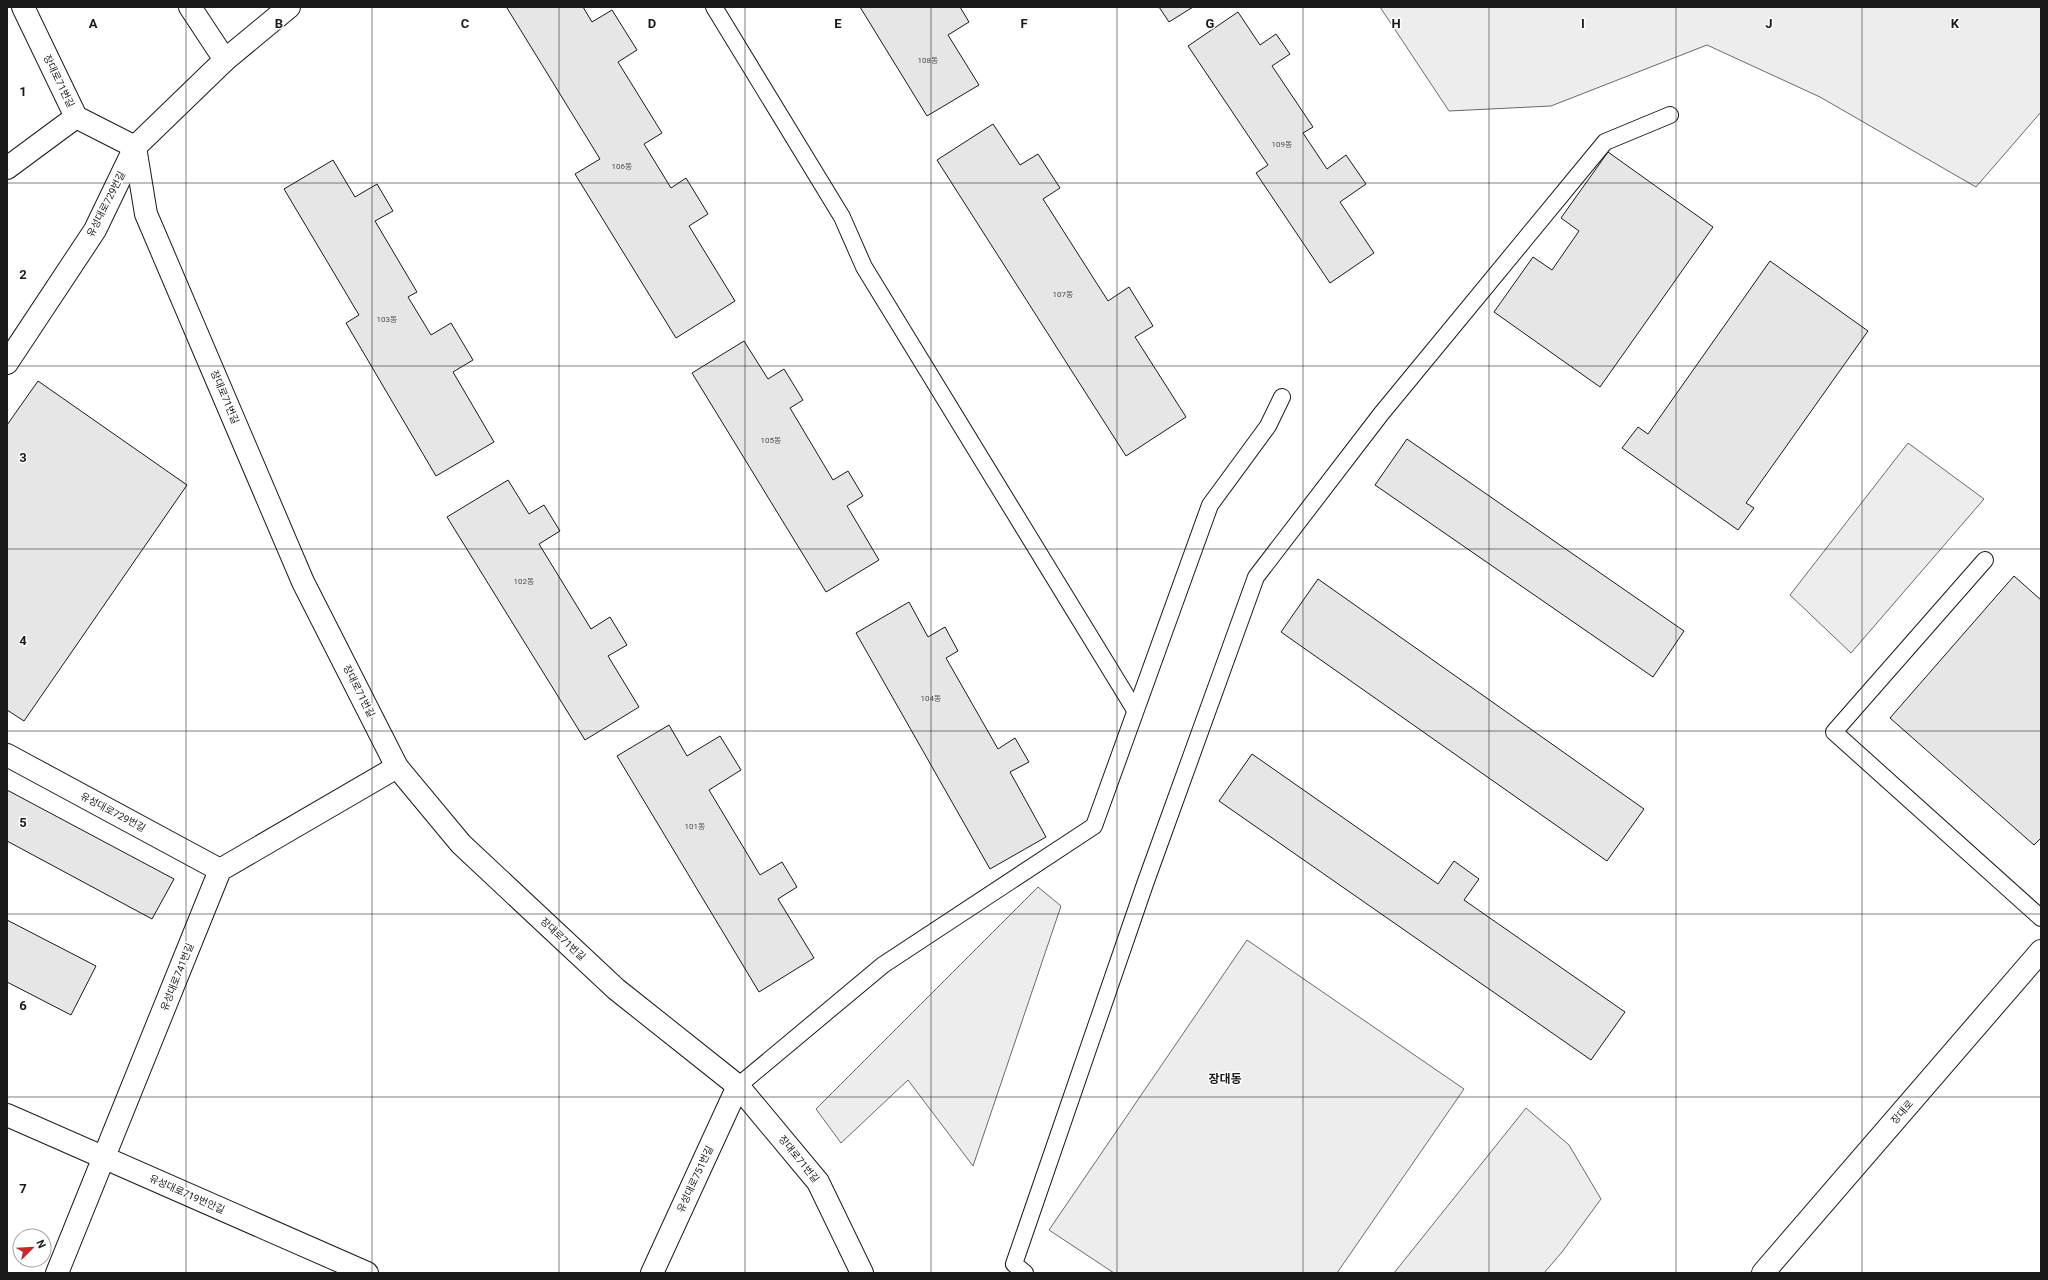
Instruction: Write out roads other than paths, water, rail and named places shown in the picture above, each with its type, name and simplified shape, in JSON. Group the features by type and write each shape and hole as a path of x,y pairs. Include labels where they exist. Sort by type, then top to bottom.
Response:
{"street":[{"name":"장대로71번길","path":"23,7 76,117 135,147 146,214 303,582 397,767 461,844 616,989 738,1086 818,1182 862,1273"},
{"path":"190,7 225,60"},
{"name":"유성대로729번길","path":"7,363 95,230 135,147 225,60 289,7"},
{"path":"7,168 76,117"},
{"name":"유성대로729번길","path":"7,755 220,870"},
{"path":"220,870 397,767"},
{"name":"유성대로741번길","path":"57,1273 220,870"},
{"name":"장대로","path":"1763,1273 2041,952"},
{"name":"유성대로751번길","path":"652,1273 738,1086"},
{"name":"유성대로719번안길","path":"7,1115 367,1273"}],"lane":[{"path":"714,7 842,217 864,267 1136,710"},
{"path":"1025,1273 1014,1264 1145,884 1256,577 1381,414 1605,142 1670,115"},
{"path":"738,1086 883,965 1094,826 1210,505 1268,426 1282,397"},
{"path":"1985,560 1834,732 2041,918"}],"district":[{"name":"장대동","path":"1225,1079"}]}
